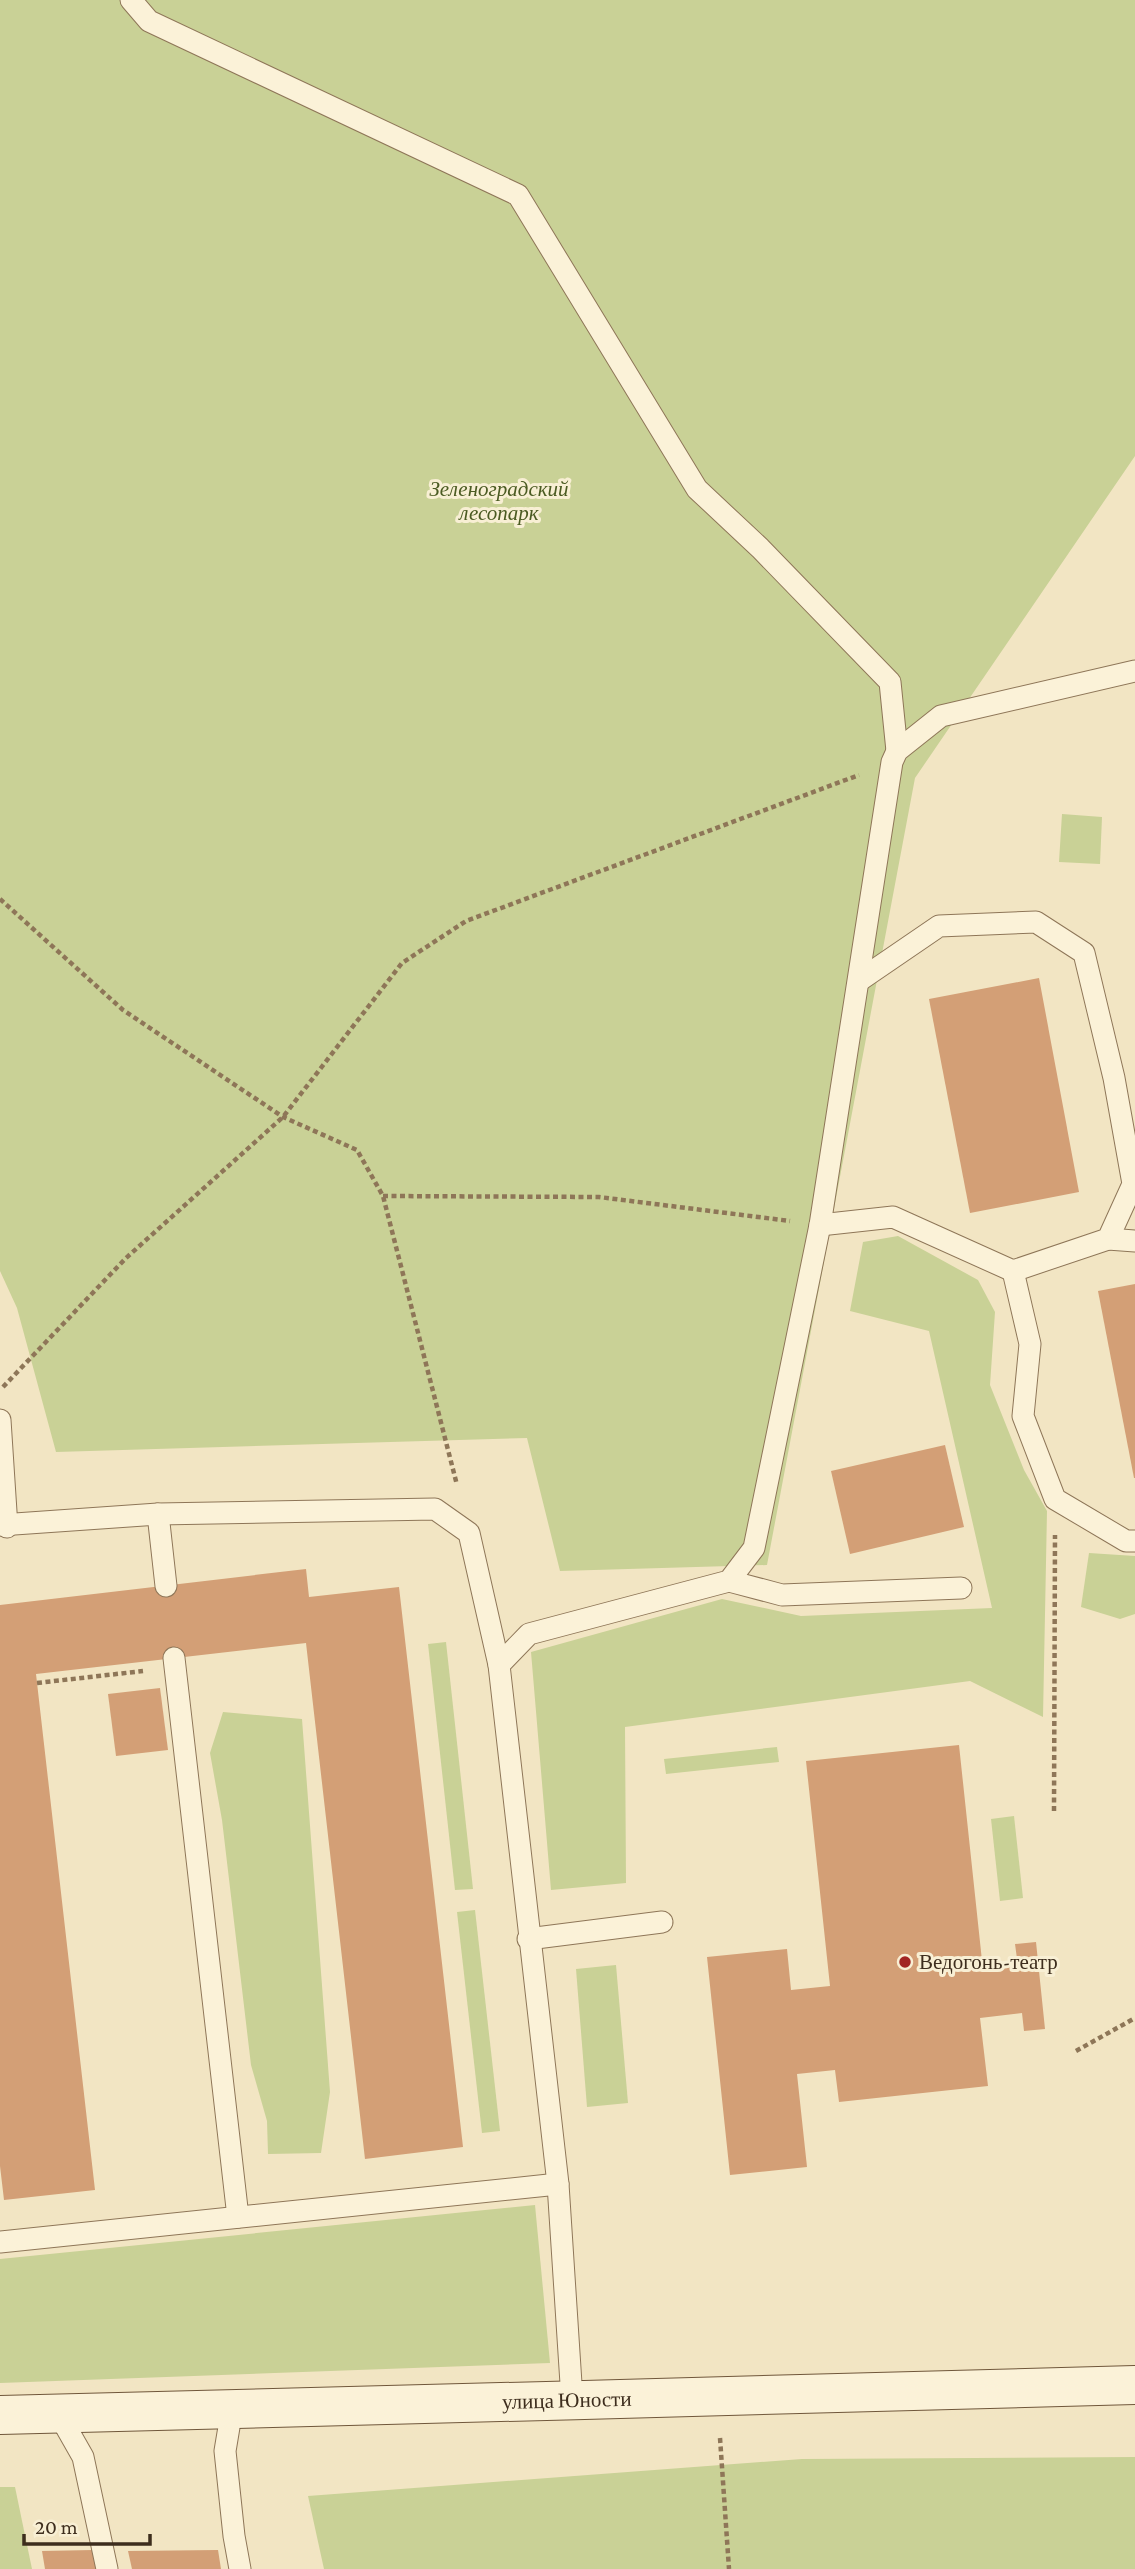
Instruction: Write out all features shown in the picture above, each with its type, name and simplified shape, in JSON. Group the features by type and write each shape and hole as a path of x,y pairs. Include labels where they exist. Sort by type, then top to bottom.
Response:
{"street":[{"name":"улица Юности","path":"0,2414 1135,2385"}],"lane":[{"path":"131,0 149,21 518,195 697,489 760,548 890,682 894,757 820,1225 754,1548 729,1581"},
{"path":"894,757 941,716 1135,671"},
{"path":"860,980 939,926 1036,922 1084,953 1114,1078 1133,1184 1108,1240"},
{"path":"820,1225 893,1217 1013,1271 1108,1240 1135,1241"},
{"path":"1013,1271 1030,1344 1023,1416 1055,1499 1126,1541 1135,1541"},
{"path":"0,1420 4,1526 158,1514 435,1509 469,1533 499,1665 528,1939 558,2184 572,2399"},
{"path":"158,1514 166,1586"},
{"path":"499,1665 529,1634 729,1581 782,1595 961,1588"},
{"path":"175,1662 238,2217"},
{"path":"528,1939 662,1922"},
{"path":"0,2242 558,2184"},
{"path":"232,2409 225,2451 240,2569"},
{"path":"58,2413 83,2457 107,2569"}],"path":[{"path":"0,1390 126,1258 283,1117 402,963 466,920 894,757"},
{"path":"0,899 123,1010 283,1117 357,1150 383,1196 469,1533"},
{"path":"383,1196 600,1197 820,1225"},
{"path":"1054,1811 1055,1499"},
{"path":"37,1683 175,1662"},
{"path":"1076,2051 1135,2018"},
{"path":"720,2438 729,2569"}],"green space":[{"name":"Зеленоградский лесопарк","path":"0,0 1135,0 1135,456 915,778 767,1565 560,1571 527,1438 56,1452 17,1308 0,1271"},
{"path":"1062,814 1102,817 1100,864 1059,862"},
{"path":"898,1236 978,1280 995,1312 990,1385 1024,1470 1047,1511 1043,1717 970,1681 625,1727 626,1883 551,1890 531,1652 722,1599 801,1616 992,1608 929,1331 850,1311 863,1242"},
{"path":"1089,1553 1135,1556 1135,1614 1120,1619 1081,1607"},
{"path":"446,1642 473,1889 455,1890 428,1644"},
{"path":"223,1712 302,1719 330,2092 321,2153 268,2154 267,2121 251,2065 222,1820 210,1753"},
{"path":"777,1747 779,1762 666,1774 664,1759"},
{"path":"1014,1816 1023,1898 1000,1901 991,1819"},
{"path":"475,1910 500,2131 482,2133 457,1912"},
{"path":"616,1965 628,2103 587,2107 576,1969"},
{"path":"535,2205 550,2363 0,2383 0,2259"},
{"path":"1135,2457 1135,2569 324,2569 308,2496 802,2459"},
{"path":"0,2487 15,2487 32,2569 0,2569"}],"building":[{"path":"1039,978 1079,1192 970,1213 929,999"},
{"path":"1135,1284 1135,1478 1134,1478 1098,1291"},
{"path":"945,1445 964,1527 850,1554 831,1471"},
{"path":"306,1569 309,1597 399,1587 463,2147 365,2159 306,1643 36,1674 95,2190 4,2200 0,2166 0,1605"},
{"path":"160,1688 168,1750 116,1756 108,1694"},
{"name":"Ведогонь-театр","path":"959,1745 983,1970 1018,1966 1015,1944 1036,1942 1045,2029 1024,2031 1022,2013 980,2018 988,2086 839,2102 835,2070 797,2074 807,2167 730,2175 707,1957 787,1949 791,1990 830,1986 806,1761"},
{"path":"93,2550 97,2569 45,2569 42,2551"},
{"path":"218,2550 221,2569 132,2569 128,2551"}],"place":[{"name":"Ведогонь-театр","path":"905,1962"}]}
